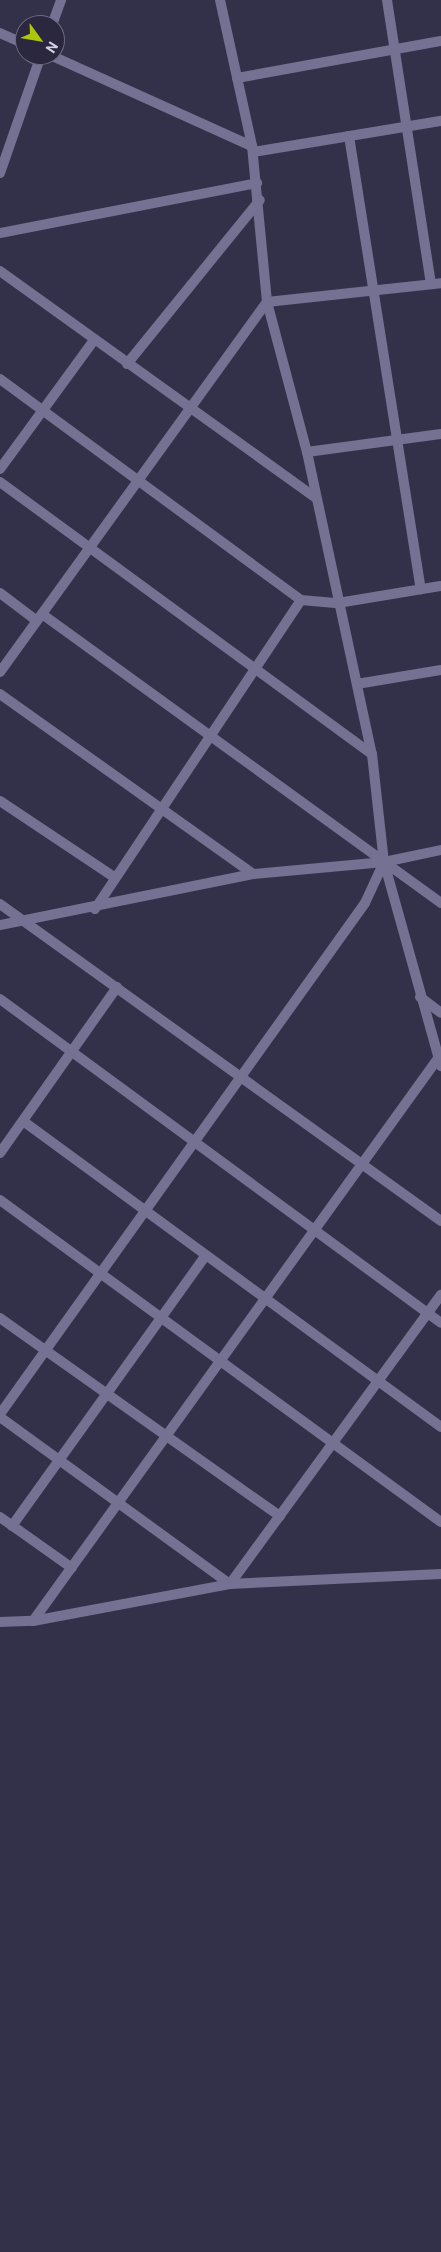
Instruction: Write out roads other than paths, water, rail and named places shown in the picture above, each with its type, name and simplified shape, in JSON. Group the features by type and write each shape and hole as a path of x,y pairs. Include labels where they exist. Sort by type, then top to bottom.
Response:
{"street":[{"path":"56,15 61,0"},
{"path":"33,1621 440,1061 420,997 384,862 372,754 307,452 267,302 260,200 252,149 220,0"},
{"path":"0,672 267,302 374,293 436,284 406,127 386,0"},
{"path":"0,33 15,40"},
{"path":"237,78 441,41"},
{"path":"65,62 252,149 441,122"},
{"path":"0,173 38,65"},
{"path":"349,136 421,589"},
{"path":"0,233 257,183"},
{"path":"127,364 260,200"},
{"path":"0,271 189,410 316,498"},
{"path":"0,469 94,340"},
{"path":"0,379 301,600 338,603 441,586"},
{"path":"307,452 441,434"},
{"path":"0,482 372,754"},
{"path":"0,593 40,617 210,736 441,903"},
{"path":"94,908 301,600"},
{"path":"357,684 441,670"},
{"path":"0,694 160,810 253,874"},
{"path":"0,800 114,877"},
{"path":"0,925 94,908 253,874 384,862 441,850"},
{"path":"230,1584 0,1415 365,903 384,862"},
{"path":"0,904 365,1163 441,1221"},
{"path":"0,1153 118,988"},
{"path":"420,997 441,1013"},
{"path":"0,999 441,1323"},
{"path":"23,1121 441,1427"},
{"path":"0,1200 441,1522"},
{"path":"12,1526 206,1255"},
{"path":"230,1584 441,1295"},
{"path":"0,1318 165,1439 280,1516"},
{"path":"0,1518 72,1568"},
{"path":"0,1622 33,1621 230,1584 441,1574"}]}
